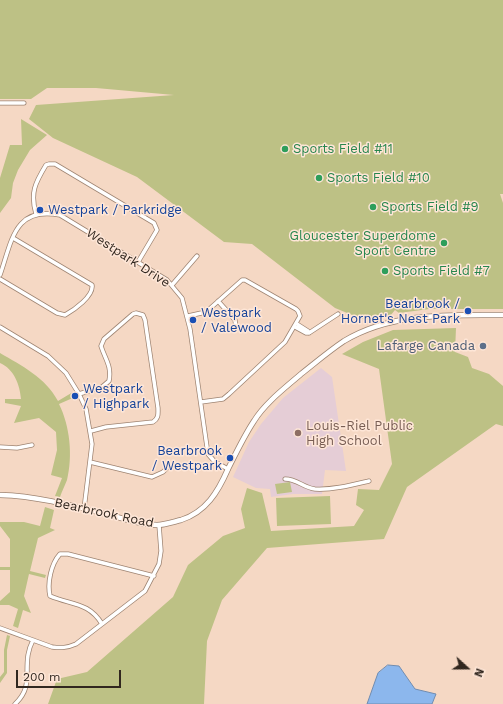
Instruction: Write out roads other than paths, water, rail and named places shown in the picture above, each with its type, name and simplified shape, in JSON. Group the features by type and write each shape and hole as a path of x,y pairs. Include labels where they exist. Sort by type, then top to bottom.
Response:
{"street":[{"path":"0,103 24,103"},
{"path":"0,275 15,231 28,217 36,214 33,194 36,183 46,165 49,164 55,164 154,223 158,230 138,262"},
{"name":"Westpark Drive","path":"36,214 51,213 60,215 167,280 182,298 188,316 208,454 214,462 228,469"},
{"path":"0,279 57,312 65,315 72,311 89,296 92,291 92,285 13,238"},
{"path":"172,285 197,256"},
{"path":"188,316 206,312 242,280 246,280 296,309 300,316 285,342 229,394 223,399 201,402"},
{"path":"218,301 235,320 236,328"},
{"path":"79,394 102,386 109,381 109,367 101,346 104,339 133,314 136,313 143,315 159,416 153,422 106,427 90,431"},
{"path":"296,325 309,333 338,314"},
{"name":"Bearbrook Road","path":"0,495 27,497 84,509 143,524 159,525 182,520 203,507 217,492 254,420 264,408 318,360 345,341 374,327 419,317 441,315 503,315"},
{"path":"0,327 48,356 66,374 79,394 86,409 92,444 84,509"},
{"path":"0,447 17,448 32,445"},
{"path":"90,462 152,477 163,472 167,468"},
{"path":"285,479 293,479 316,489 350,486 370,482"},
{"path":"0,628 52,647 68,647 76,644 145,591 159,564 161,551 159,525"},
{"path":"102,624 94,613 80,604 50,596 48,588 54,562 60,554 68,554 154,576"},
{"path":"14,704 21,698 25,691 28,655 33,640"}],"water":[{"path":"388,665 399,666 415,689 436,694 432,704 367,704 378,673"}],"place":[{"name":"Sports Field #11","path":"285,149"},
{"name":"Sports Field #10","path":"319,178"},
{"name":"Sports Field #9","path":"373,207"},
{"name":"Westpark / Parkridge","path":"40,210"},
{"name":"Gloucester Superdome Sport Centre","path":"444,243"},
{"name":"Sports Field #7","path":"385,271"},
{"name":"Bearbrook / Hornet's Nest Park","path":"468,311"},
{"name":"Westpark / Valewood","path":"193,320"},
{"name":"Lafarge Canada","path":"483,346"},
{"name":"Westpark / Highpark","path":"75,396"},
{"name":"Louis-Riel Public High School","path":"298,433"},
{"name":"Bearbrook / Westpark","path":"230,458"}]}
